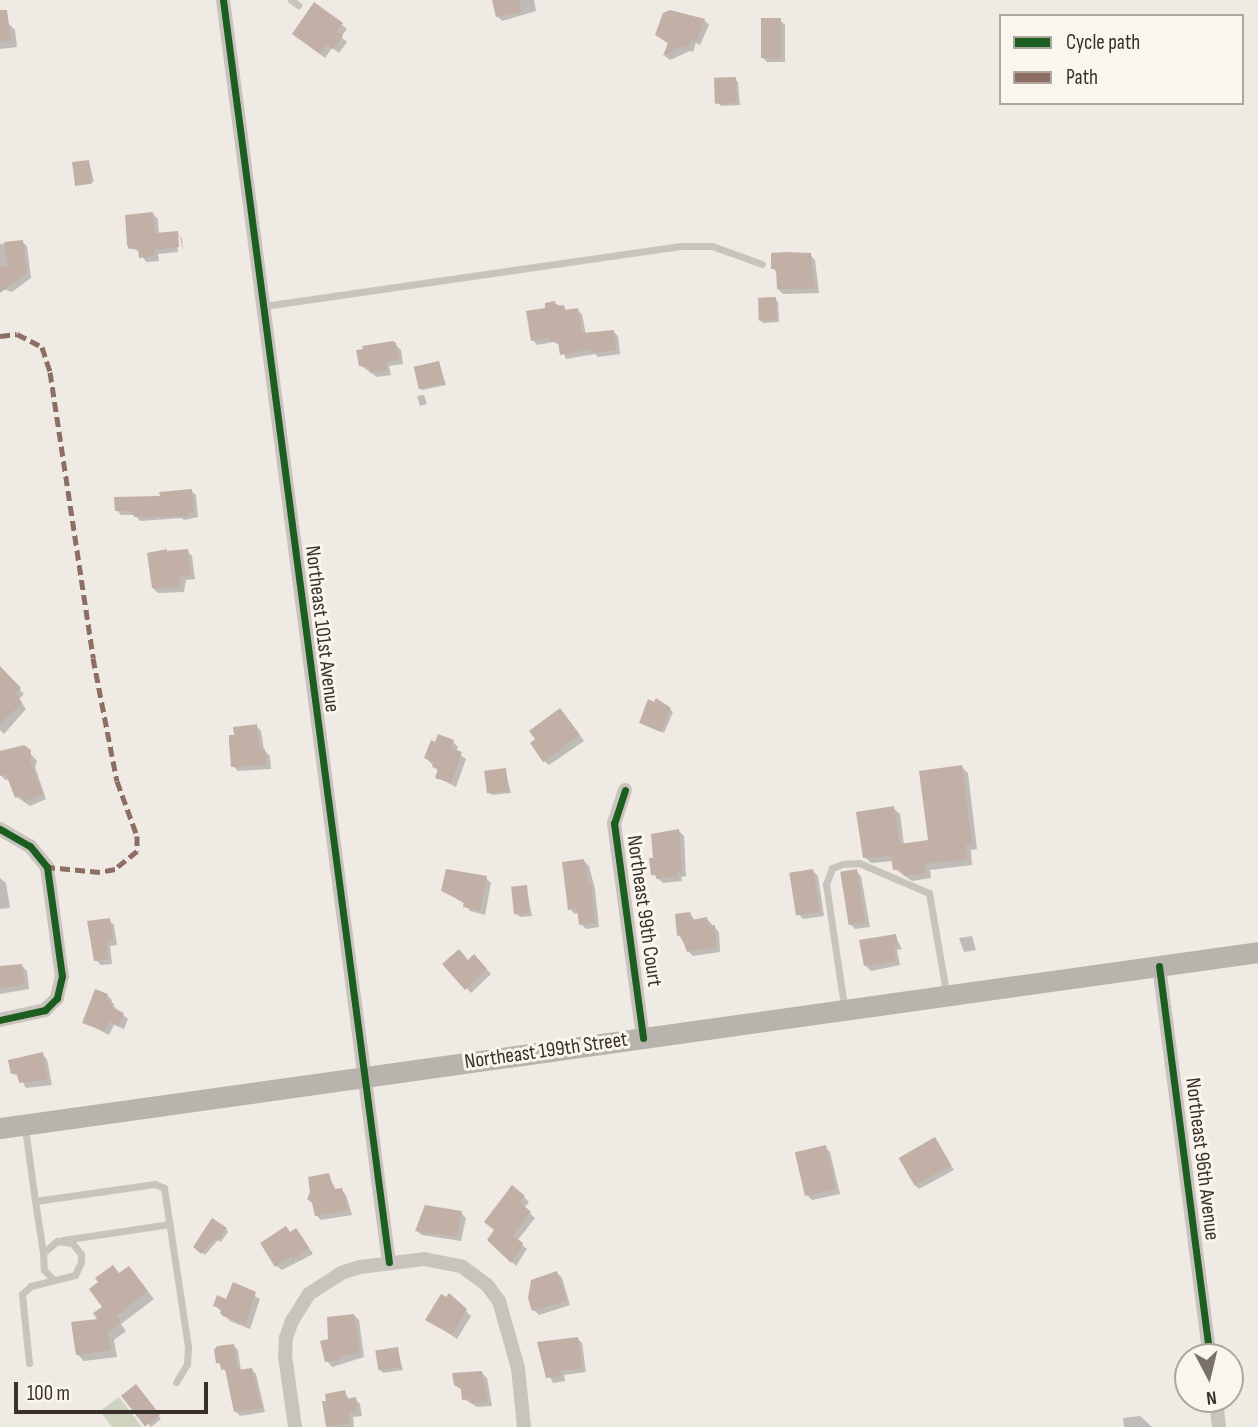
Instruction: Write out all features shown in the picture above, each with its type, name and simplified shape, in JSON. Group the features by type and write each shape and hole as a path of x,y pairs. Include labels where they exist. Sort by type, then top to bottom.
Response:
{"main road":[{"name":"Northeast 199th Street","path":"0,1128 1258,952"}],"street":[{"name":"Northeast 101st Avenue","path":"223,0 388,1262"},
{"name":"Northeast 99th Court","path":"625,790 614,822 643,1038"},
{"path":"0,829 30,846 47,867 62,976 57,998 46,1010 0,1020"},
{"name":"Northeast 96th Avenue","path":"1159,966 1208,1343"},
{"path":"295,1427 285,1356 286,1338 300,1306 309,1294 341,1273 388,1262 424,1259 461,1266 487,1285 499,1301 507,1320 518,1368 524,1427"}],"lane":[{"path":"291,0 298,5"},
{"path":"263,306 681,246 712,246 762,264"},
{"path":"844,1010 827,884 827,875 832,868 843,864 859,863 929,893 947,996"},
{"path":"24,1125 44,1270 54,1279"},
{"path":"35,1200 161,1185 164,1188 188,1346 187,1364 176,1382"},
{"path":"43,1253 57,1241 170,1224"},
{"path":"29,1363 21,1299 25,1289 54,1279 69,1279 75,1275 81,1262 77,1248 64,1240 45,1239 40,1235"}],"green space":[{"path":"119,1397 142,1427 112,1427 100,1411"}],"building":[{"path":"492,0 519,0 521,12 496,17"},
{"path":"314,2 343,23 337,31 343,36 333,49 327,44 320,54 292,34"},
{"path":"0,10 7,10 11,40 0,42"},
{"path":"670,10 705,19 699,35 695,41 691,40 688,48 684,46 663,56 668,43 655,35 663,13"},
{"path":"761,18 781,18 781,58 761,58"},
{"path":"736,77 737,103 715,104 714,78"},
{"path":"89,160 92,184 75,186 72,162"},
{"path":"153,212 155,233 178,231 179,247 154,250 155,256 139,258 138,248 129,249 127,245 125,215"},
{"path":"23,240 27,273 0,293 0,267 8,266 4,242"},
{"path":"771,253 811,253 815,289 777,289 776,269 771,269"},
{"path":"776,297 777,320 759,321 758,298"},
{"path":"555,301 556,306 564,305 565,310 578,308 582,333 614,330 616,350 591,353 591,349 560,355 558,341 550,342 549,338 531,341 526,311 545,308 545,303"},
{"path":"393,341 396,343 399,359 385,362 387,370 370,373 369,367 359,366 356,350 363,349 362,346"},
{"path":"439,361 444,383 419,389 414,367"},
{"path":"192,489 194,512 188,513 188,516 134,517 133,511 115,511 114,497 160,496 159,492"},
{"path":"188,549 191,574 179,578 180,587 152,588 147,553"},
{"path":"0,666 21,688 16,693 22,703 0,724"},
{"path":"656,698 671,708 661,732 639,723 648,699 654,702"},
{"path":"560,708 580,735 543,762 530,743 535,739 529,731"},
{"path":"257,724 260,750 265,749 267,765 231,767 229,735 234,735 233,727"},
{"path":"438,734 454,740 451,748 462,752 451,783 435,778 438,769 432,767 434,762 424,758 431,740 435,742"},
{"path":"24,745 31,750 30,761 43,794 24,802 22,795 15,798 6,774 0,776 0,751"},
{"path":"962,765 972,844 966,845 967,859 925,864 926,873 904,876 900,869 893,870 891,856 863,858 856,812 894,806 900,844 928,840 919,771"},
{"path":"506,768 509,791 487,794 484,771"},
{"path":"679,829 682,871 677,872 678,876 656,879 656,875 651,875 649,858 653,858 651,834"},
{"path":"584,859 588,883 591,882 595,923 579,925 577,908 568,910 562,862"},
{"path":"446,869 487,876 480,911 463,907 464,902 441,891"},
{"path":"813,869 820,911 796,915 789,873"},
{"path":"857,869 865,922 849,925 840,872"},
{"path":"527,885 530,913 514,915 511,887"},
{"path":"690,912 692,920 707,917 709,926 715,925 716,947 687,952 681,935 677,936 675,914"},
{"path":"110,918 113,940 106,941 108,959 94,961 87,921"},
{"path":"896,934 898,945 893,946 896,961 864,966 859,940"},
{"path":"459,949 468,960 474,954 487,969 465,990 442,964"},
{"path":"22,964 25,984 0,989 0,966"},
{"path":"95,989 108,994 106,999 114,1004 113,1008 124,1013 119,1025 109,1021 104,1031 82,1023"},
{"path":"43,1052 48,1080 19,1083 17,1073 11,1074 8,1060"},
{"path":"935,1137 951,1165 915,1186 899,1158"},
{"path":"826,1145 836,1189 805,1196 795,1152"},
{"path":"329,1173 334,1189 342,1188 348,1210 315,1216 312,1203 307,1199 310,1192 308,1177"},
{"path":"512,1185 525,1196 520,1202 531,1212 513,1236 523,1243 511,1263 487,1240 494,1230 484,1222"},
{"path":"425,1205 462,1211 457,1237 415,1231"},
{"path":"212,1218 227,1228 218,1241 215,1239 201,1254 193,1247"},
{"path":"286,1226 290,1232 296,1228 309,1248 293,1260 290,1257 275,1267 260,1243"},
{"path":"113,1265 119,1273 129,1266 148,1291 116,1316 121,1323 108,1332 111,1350 76,1355 71,1322 97,1319 93,1313 102,1307 89,1289 98,1282 95,1278"},
{"path":"557,1271 567,1300 532,1311 528,1298 531,1280"},
{"path":"233,1282 256,1292 245,1325 223,1316 220,1313 222,1309 213,1306 217,1295 226,1299"},
{"path":"449,1293 467,1309 452,1335 425,1320 441,1294 446,1297"},
{"path":"354,1314 360,1352 340,1357 341,1360 325,1362 320,1341 328,1339 327,1317"},
{"path":"578,1337 582,1368 560,1371 561,1376 546,1378 537,1342"},
{"path":"234,1344 238,1370 252,1368 262,1408 234,1412 225,1369 221,1370 220,1363 216,1363 214,1350 217,1346"},
{"path":"398,1347 401,1367 378,1370 375,1351"},
{"path":"482,1371 488,1402 471,1403 470,1399 462,1400 461,1389 454,1385 452,1373"},
{"path":"136,1384 160,1415 145,1426 121,1396"},
{"path":"345,1390 347,1399 356,1397 358,1411 349,1412 350,1423 326,1427 322,1401 326,1401 325,1394"}],"marked path":[{"path":"0,336 17,334 42,347 50,372 93,658 117,781 137,836 137,851 115,869 100,872 47,867"}],"cycle path":[{"path":"223,0 389,1262"},
{"path":"625,790 614,823 643,1038"},
{"path":"0,829 30,846 47,867 62,976 57,998 45,1010 0,1020"},
{"path":"1159,966 1208,1343"}]}
